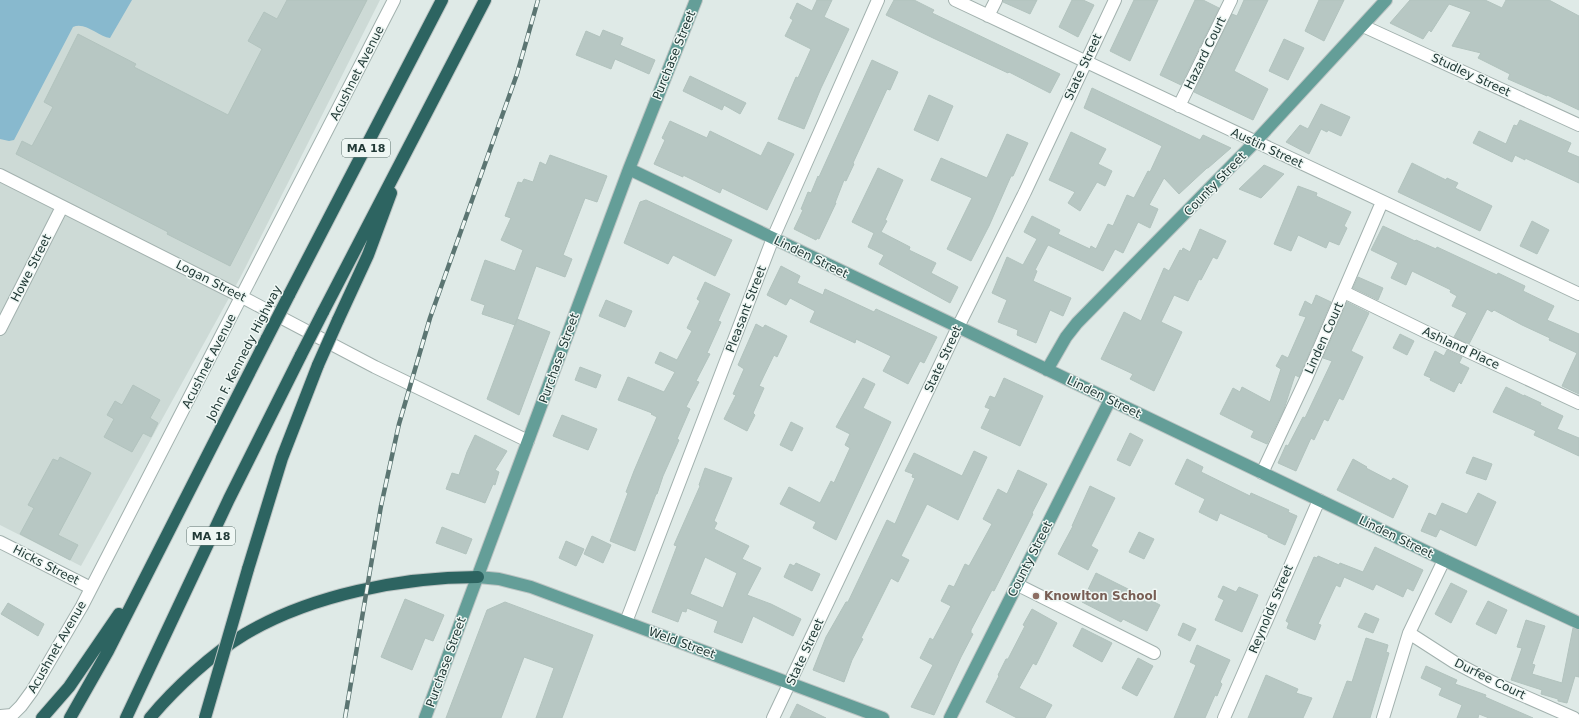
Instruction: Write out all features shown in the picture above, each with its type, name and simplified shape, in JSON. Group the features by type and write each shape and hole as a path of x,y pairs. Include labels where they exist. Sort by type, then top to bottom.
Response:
{"highway":[{"name":"John F. Kennedy Highway","path":"70,718 98,669 442,0"},
{"name":"MA 18","path":"126,718 229,499 301,355 485,0"},
{"path":"204,718 282,458 318,365 379,227 408,147"},
{"path":"42,718 69,687 146,576"},
{"path":"150,718 175,691 220,652 245,634 273,620 322,601 375,588 429,580 478,577"}],"main road":[{"name":"Purchase Street","path":"425,718 629,169 696,0"},
{"name":"County Street","path":"1047,370 1066,337 1077,323 1255,142 1386,0"},
{"name":"Linden Street","path":"629,169 1579,624"},
{"name":"County Street","path":"950,718 1110,400"},
{"name":"Weld Street","path":"478,577 516,582 883,718"}],"street":[{"name":"Acushnet Avenue","path":"0,716 12,715 32,691 91,588 394,0"},
{"name":"Pleasant Street","path":"626,622 773,238 878,0"},
{"name":"Austin Street","path":"955,0 1579,294"},
{"path":"988,16 996,0"},
{"name":"State Street","path":"773,718 958,327 1025,192 1115,0"},
{"name":"Hazard Court","path":"1179,106 1231,0"},
{"name":"Studley Street","path":"1363,26 1579,125"},
{"name":"Logan Street","path":"0,175 242,297 375,367 528,441"},
{"name":"Linden Court","path":"1262,473 1306,379 1382,202"},
{"name":"Howe Street","path":"0,329 62,207"},
{"name":"Ashland Place","path":"1344,292 1579,403"},
{"name":"Reynolds Street","path":"1224,718 1318,500"},
{"name":"Hicks Street","path":"0,542 91,588"},
{"path":"1383,718 1409,633 1444,560"},
{"path":"1018,585 1154,653"},
{"name":"Durfee Court","path":"1409,633 1460,665 1492,682 1574,718"}],"shaded area":[{"path":"0,0 380,0 240,278 81,566 0,525"}],"water":[{"path":"0,0 132,0 110,38 82,26 73,27 14,140 9,141 0,139"}],"building":[{"path":"287,0 367,0 230,266 167,234 168,232 16,154 22,141 32,146 53,107 44,102 78,34 136,64 134,67 228,115 262,49 248,41 264,12 277,19"},
{"path":"817,0 832,0 824,17 849,29 821,88 804,129 778,119 796,77 798,78 811,49 785,36 793,20 790,18 797,3 812,11"},
{"path":"894,0 914,0 934,10 932,13 1060,74 1050,93 1009,72 1008,73 886,15"},
{"path":"1003,0 1037,0 1030,14 1003,2"},
{"path":"1072,0 1083,0 1094,5 1078,37 1059,27"},
{"path":"1134,0 1158,0 1130,61 1110,51"},
{"path":"1195,0 1203,0 1219,8 1181,85 1160,75"},
{"path":"1244,0 1268,0 1234,71 1268,89 1253,120 1194,92 1232,14 1237,16"},
{"path":"1319,0 1344,0 1324,41 1305,31"},
{"path":"1410,0 1485,0 1502,8 1506,0 1549,0 1579,16 1579,110 1508,79 1510,74 1478,58 1481,53 1452,46 1471,12 1449,4 1431,32 1429,30 1423,39 1390,23"},
{"path":"603,30 623,38 620,45 655,60 649,74 615,59 611,69 576,55 586,31 600,37"},
{"path":"1284,39 1304,48 1288,80 1269,71"},
{"path":"872,60 898,72 890,90 887,89 846,181 844,180 836,203 819,239 817,238 816,240 794,229 803,210 801,209 808,192 811,193 818,176 819,177"},
{"path":"690,76 746,103 740,114 724,105 722,110 683,91"},
{"path":"1092,88 1200,140 1203,135 1231,148 1179,194 1164,178 1149,205 1158,209 1150,228 1138,222 1123,253 1115,249 1103,271 1048,245 1035,270 1037,271 1033,281 1071,298 1063,316 1050,310 1036,343 1017,335 1018,330 998,322 1007,300 992,293 1007,257 1023,265 1037,239 1024,232 1032,216 1060,230 1058,234 1090,249 1091,246 1096,249 1108,224 1113,226 1127,195 1134,198 1148,171 1150,172 1162,146 1084,108"},
{"path":"929,95 953,106 938,141 914,130"},
{"path":"1321,104 1350,117 1341,136 1328,130 1327,132 1321,129 1309,154 1286,142 1300,125 1308,129"},
{"path":"1520,120 1571,143 1567,152 1579,157 1579,183 1525,158 1525,160 1515,155 1512,162 1473,143 1479,131 1506,144 1514,125 1517,126"},
{"path":"670,121 707,138 710,131 761,156 768,142 794,154 767,210 722,188 720,193 683,175 683,177 654,164 665,140 662,138"},
{"path":"1071,132 1106,149 1098,164 1112,171 1105,186 1097,182 1080,211 1068,203 1075,192 1049,180"},
{"path":"1007,134 1028,143 971,261 947,249 972,198 931,180 941,158 987,178"},
{"path":"550,155 607,176 597,202 585,198 563,255 572,259 565,277 536,266 515,325 482,314 485,305 471,300 485,260 515,271 523,250 501,240 511,218 505,216 518,182 522,183 524,179 533,182 540,162 546,165"},
{"path":"1412,163 1446,180 1447,178 1458,183 1455,188 1492,206 1480,231 1398,192"},
{"path":"1264,165 1284,174 1261,198 1239,189"},
{"path":"878,168 903,180 885,220 887,221 881,232 910,247 909,250 936,263 931,273 958,287 950,303 879,264 884,255 868,247 874,233 852,222"},
{"path":"1298,186 1317,193 1316,196 1351,212 1344,226 1347,228 1339,245 1329,241 1326,248 1298,235 1291,251 1274,244"},
{"path":"646,200 732,240 715,276 673,255 668,264 624,243 640,202"},
{"path":"1532,221 1549,230 1537,254 1520,246"},
{"path":"1383,226 1415,241 1416,240 1436,249 1437,247 1497,275 1498,273 1525,286 1523,291 1554,306 1547,320 1579,334 1579,394 1562,386 1577,353 1549,340 1550,338 1494,310 1492,312 1487,309 1469,344 1454,337 1467,313 1452,306 1457,296 1450,292 1451,290 1412,271 1406,285 1391,278 1398,263 1371,250"},
{"path":"1200,229 1226,241 1217,259 1213,257 1201,280 1199,279 1188,301 1174,295 1161,322 1182,332 1154,391 1130,379 1133,374 1101,359 1124,312 1141,321 1164,268 1169,271 1180,250 1182,251 1183,248 1190,252"},
{"path":"781,266 800,276 797,283 823,295 825,289 874,312 876,309 937,337 924,363 920,361 908,384 883,371 891,356 856,339 855,343 810,322 815,311 790,298 786,305 767,295"},
{"path":"1358,277 1383,288 1378,300 1353,288"},
{"path":"705,282 730,294 718,321 721,322 707,353 710,354 696,381 699,382 686,407 690,409 677,439 679,440 663,476 635,551 610,541 628,493 626,492 657,417 651,414 652,413 618,400 628,377 664,392 675,372 655,363 660,352 677,360 692,331 687,328 700,301 697,299"},
{"path":"1316,295 1331,302 1299,377 1295,375 1284,409 1267,444 1251,437 1254,431 1220,414 1233,388 1240,392 1242,387 1270,402 1281,369 1276,366 1282,355 1288,358 1306,317 1299,315 1305,301 1312,305"},
{"path":"606,300 632,311 625,327 599,316"},
{"path":"1347,302 1369,313 1351,351 1363,357 1343,400 1339,398 1328,421 1324,419 1314,440 1311,438 1296,471 1278,463 1286,445 1288,446 1303,417 1305,418 1332,361 1323,358"},
{"path":"517,319 550,332 519,415 487,399"},
{"path":"756,324 763,328 765,325 787,336 777,357 774,355 759,386 764,388 753,413 755,415 747,431 724,419 736,395 733,394 744,369 738,365"},
{"path":"1400,334 1414,341 1407,355 1393,348"},
{"path":"1447,350 1462,357 1459,363 1469,368 1461,384 1459,382 1454,392 1430,380 1431,378 1424,375 1435,351 1444,356"},
{"path":"580,367 601,375 596,388 575,380"},
{"path":"863,378 875,384 863,408 891,422 836,540 813,528 816,522 780,504 789,487 820,503 831,481 834,483 850,448 845,445 850,434 836,427"},
{"path":"1004,378 1043,396 1020,446 981,428 990,409 985,407 990,396 995,398"},
{"path":"133,385 160,400 150,418 158,423 151,437 143,433 132,452 104,437 114,419 107,415 115,401 122,405"},
{"path":"1506,387 1541,403 1540,405 1563,416 1557,429 1579,438 1579,456 1534,435 1536,431 1493,412"},
{"path":"562,415 597,429 588,450 553,436"},
{"path":"791,422 803,428 792,451 780,445"},
{"path":"1130,433 1143,440 1130,466 1117,460"},
{"path":"475,435 507,451 495,470 499,472 495,485 493,484 485,503 446,489 452,473 459,475"},
{"path":"974,451 987,457 958,520 927,504 901,556 909,560 898,582 891,578 861,638 863,639 852,660 844,682 813,670 826,637 846,602 848,602 887,520 895,524 915,478 912,477 913,474 905,471 914,453 962,476"},
{"path":"60,457 91,473 58,535 78,545 70,560 20,534 34,508 28,505 53,459 58,461"},
{"path":"1473,457 1492,464 1486,480 1466,473"},
{"path":"1187,459 1203,467 1201,472 1250,496 1251,493 1289,510 1288,512 1297,516 1285,545 1268,537 1268,535 1220,513 1217,521 1199,512 1205,499 1175,484"},
{"path":"1353,459 1367,467 1366,468 1391,481 1393,478 1408,486 1393,518 1337,490"},
{"path":"705,468 732,478 714,521 717,523 714,529 749,546 742,559 761,568 747,595 771,604 801,619 793,636 753,616 742,643 714,632 718,621 687,608 686,612 682,611 678,622 652,612 677,546 674,545 700,486 699,485","holes":["705,557 737,573 723,608 690,594"]},
{"path":"1018,470 1047,484 994,591 992,590 971,630 971,633 973,634 934,715 911,707 933,665 920,658 930,638 933,640 951,606 941,601 949,585 954,587 965,564 969,566 992,524 983,519 998,489 1007,494"},
{"path":"1090,486 1115,498 1091,546 1098,550 1088,570 1058,554 1073,526"},
{"path":"1478,493 1496,502 1476,546 1440,529 1436,537 1421,531 1429,513 1436,516 1442,503 1467,514"},
{"path":"442,527 472,539 466,554 436,543"},
{"path":"1139,532 1154,539 1144,559 1129,552"},
{"path":"592,536 611,545 603,563 584,554"},
{"path":"566,541 584,549 576,566 559,558"},
{"path":"1375,547 1423,570 1413,591 1407,588 1403,597 1376,584 1373,590 1344,577 1340,587 1336,585 1318,624 1321,625 1315,640 1287,628 1289,623 1286,621 1314,557 1317,558 1318,556 1339,565 1340,563 1363,572"},
{"path":"796,563 820,574 812,591 784,577 790,564 794,566"},
{"path":"1096,573 1160,605 1147,631 1123,619 1121,622 1082,602"},
{"path":"1451,583 1467,591 1451,623 1435,614"},
{"path":"1223,586 1236,592 1239,587 1258,595 1242,632 1215,620 1224,600 1218,597"},
{"path":"405,599 444,615 433,641 425,638 412,670 381,657"},
{"path":"1488,601 1507,610 1496,634 1476,624"},
{"path":"505,602 593,635 562,718 536,718 554,668 524,657 501,718 446,718 487,610"},
{"path":"8,603 44,624 38,636 1,614"},
{"path":"1032,609 1057,623 1036,665 1033,663 1019,688 1052,705 1045,718 1017,718 986,702 1006,659 1008,659 1025,626 1023,625"},
{"path":"1365,613 1379,619 1373,633 1358,627"},
{"path":"1526,620 1545,626 1532,664 1535,665 1532,674 1562,683 1573,628 1579,630 1579,677 1575,676 1567,703 1541,694 1542,690 1511,680 1522,648 1517,647"},
{"path":"1183,623 1196,629 1190,641 1178,635"},
{"path":"1082,628 1112,643 1102,662 1073,646"},
{"path":"1366,638 1388,645 1386,652 1389,653 1370,718 1333,718 1347,681 1352,682"},
{"path":"1197,645 1230,660 1220,682 1222,684 1217,696 1215,695 1205,718 1174,718 1196,665 1190,662"},
{"path":"1138,658 1153,666 1137,696 1122,688"},
{"path":"1426,666 1457,680 1455,684 1486,695 1485,697 1533,718 1489,718 1479,714 1478,718 1457,718 1462,705 1439,695 1442,688 1421,678"},
{"path":"1266,675 1298,689 1296,693 1312,698 1303,718 1248,718"},
{"path":"797,704 826,718 790,718"}],"railway":[{"path":"345,718 381,506 399,424 430,318 517,74 538,0"}],"place":[{"name":"Knowlton School","path":"1036,596"}]}
